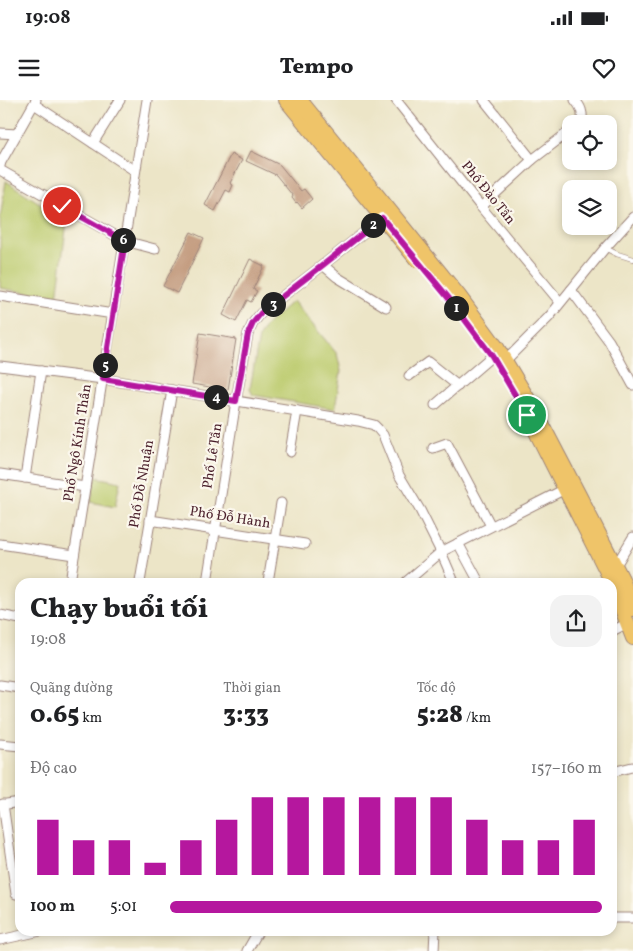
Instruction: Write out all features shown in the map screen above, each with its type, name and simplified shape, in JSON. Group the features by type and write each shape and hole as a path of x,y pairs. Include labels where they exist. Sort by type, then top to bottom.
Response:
{"main road":[{"path":"286,100 451,301 534,409 622,579 633,609"},
{"path":"300,100 459,296 498,349 499,361 609,578"},
{"path":"617,596 633,638"}],"street":[{"path":"93,143 120,100"},
{"name":"Phố Ngô Kính Thần","path":"71,578 147,100"},
{"name":"Phố Đào Tấn","path":"396,100 560,302"},
{"path":"484,100 532,160"},
{"path":"575,100 580,107 582,115"},
{"path":"0,166 36,102 135,171"},
{"path":"0,133 17,134"},
{"path":"481,207 532,160 562,137"},
{"path":"0,170 125,241 155,249"},
{"path":"436,406 458,386 499,361 549,317 605,248 633,217"},
{"name":"Phố Lê Tần","path":"208,578 236,401 248,334 253,323 261,313 382,218"},
{"path":"323,265 337,277 386,307"},
{"path":"571,290 609,341 633,385"},
{"path":"0,296 113,314"},
{"path":"409,376 428,362 458,386"},
{"path":"0,366 103,379 366,422 374,425 383,435 400,475 420,510 452,578"},
{"path":"25,478 41,371"},
{"name":"Phố Đỗ Nhuận","path":"141,578 172,390"},
{"path":"290,452 297,411"},
{"path":"434,448 447,443 491,526"},
{"path":"0,474 85,487"},
{"path":"411,578 441,552 564,489"},
{"path":"269,578 281,504"},
{"name":"Phố Đỗ Hành","path":"150,520 305,544"},
{"path":"615,567 633,537"},
{"path":"458,543 477,578"},
{"path":"0,544 74,555"},
{"path":"0,616 15,618"},
{"path":"617,628 628,623"},
{"path":"0,685 15,687"},
{"path":"0,744 15,746"},
{"path":"617,771 632,767"},
{"path":"15,803 2,804 15,888"},
{"path":"617,918 633,918"},
{"path":"0,940 18,936"},
{"path":"247,951 256,936"},
{"path":"434,951 435,936"}],"lane":[{"path":"605,248 633,259"}],"green space":[{"path":"6,181 67,221 57,298 0,288 0,218"},
{"path":"293,301 337,354 341,371 335,409 253,395 250,389 259,337 266,325"},
{"path":"95,477 120,482 115,507 91,502"}],"building":[{"path":"251,151 280,165 301,191 304,189 312,199 302,208 292,198 293,196 276,175 246,161"},
{"path":"231,154 242,160 230,183 233,185 230,192 226,190 215,211 205,205"},
{"path":"191,232 204,238 177,293 163,286"},
{"path":"250,259 264,266 253,289 257,291 251,302 247,300 236,322 223,315"},
{"path":"200,333 236,339 228,390 192,384"}],"route":[{"path":"62,206 125,241 103,379 236,401 248,334 253,323 261,313 382,218 451,301 492,356 527,415"}]}
